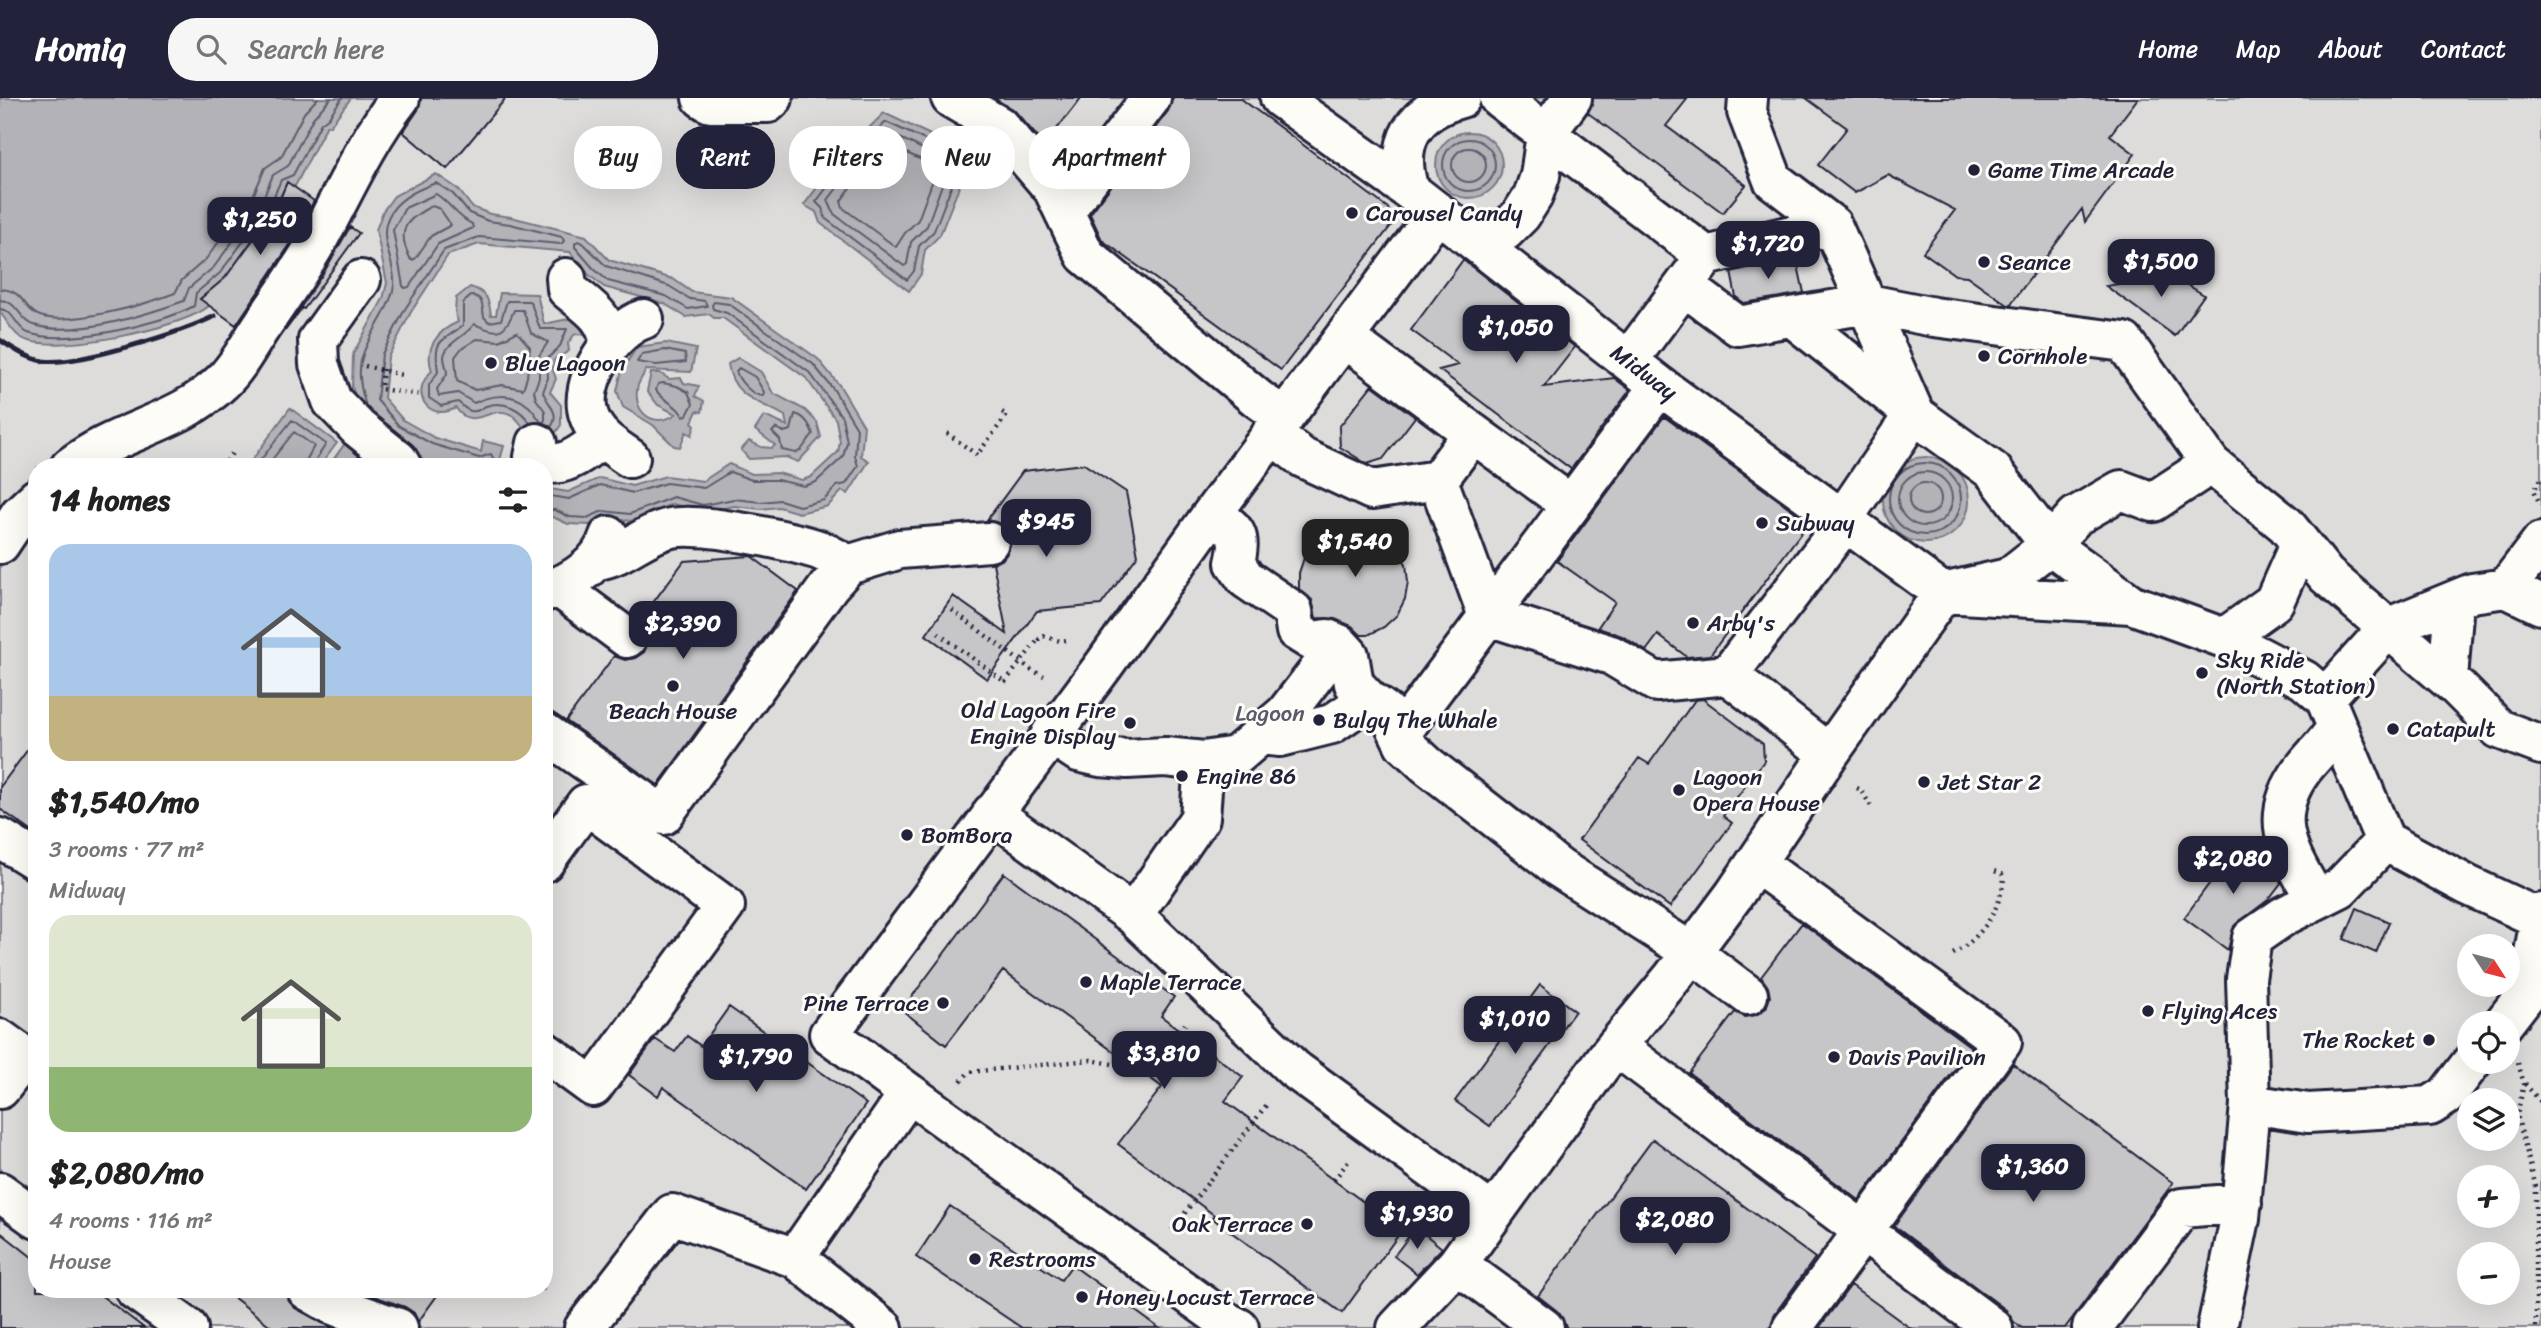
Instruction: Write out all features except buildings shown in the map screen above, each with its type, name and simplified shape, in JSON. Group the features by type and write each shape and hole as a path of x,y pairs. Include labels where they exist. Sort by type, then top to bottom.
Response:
{"street":[{"path":"82,458 115,439 183,412 200,402 225,380 305,263 373,135 400,98"},
{"path":"702,98 710,103 768,103 773,98"},
{"path":"951,98 999,126 1053,189 1085,255 1258,399 1303,458 1372,490 1438,480 1473,433"},
{"path":"1064,212 1151,98"},
{"name":"Midway","path":"1280,98 1424,201 1660,386 1943,593"},
{"path":"1239,1328 1227,1322 829,1034 1051,734 1106,646 1212,514 1345,338 1424,201 1403,170 1404,150 1411,131 1423,115 1440,104 1461,98"},
{"path":"1499,98 1546,134 1695,271 1738,326 1868,304 1934,317 2124,342 2211,464 2286,526 2326,575 2448,679 2499,729 2541,745"},
{"path":"1476,241 1505,231 1521,215 1533,196 1540,176 1546,134 1572,98"},
{"path":"1748,98 1747,112 1773,180 1832,225 1914,414"},
{"path":"1628,361 1695,271 1832,225"},
{"path":"566,278 567,289 600,317 608,330 610,345"},
{"path":"349,285 318,340 307,351 332,401 358,428 396,458"},
{"path":"1793,317 1914,414 1993,471 2050,545 2131,604 2224,638 2304,680 2331,713 2385,841 2467,885 2540,916 2527,993 2520,1012"},
{"path":"553,464 571,460 587,451 616,448 588,415 588,385 598,362 618,335 645,319"},
{"path":"1345,338 1571,505"},
{"path":"1401,733 1660,386"},
{"path":"1728,675 1837,533 1842,520 1914,414"},
{"path":"535,458 537,443"},
{"path":"1397,1328 1457,1264 1616,1046 1691,952 1943,593 2008,578 2050,545 2076,516 2121,491 2153,502 2211,464"},
{"path":"1438,480 1488,616"},
{"path":"0,544 28,506"},
{"path":"1212,514 1234,529 1240,542 1235,563 1246,579 1293,611 1296,631 1312,641 1327,639 1339,644 1349,655 1354,684 1368,699 1391,715 1404,744 1427,765 1559,868 1691,952 1748,995"},
{"path":"553,588 577,576 603,548 625,551 670,528 694,527 790,542 823,551 848,565"},
{"path":"652,830 829,586 848,565 900,549 989,542"},
{"path":"2506,589 2541,542"},
{"path":"2224,638 2274,601 2300,543"},
{"path":"2316,900 2289,851 2284,836 2284,815 2290,791 2331,713 2389,627 2472,593 2506,589 2541,605"},
{"path":"553,590 627,638"},
{"path":"1943,593 2131,604"},
{"path":"2448,679 2454,601"},
{"path":"1488,616 1611,655 1656,682 1728,675 1829,754"},
{"path":"1051,734 1078,752 1100,757 1165,757 1204,761 1236,756 1285,715 1339,644"},
{"path":"1260,735 1280,737 1332,724 1368,699"},
{"path":"553,740 652,830 725,906 593,1087 553,1058"},
{"path":"1133,915 1200,818 1204,761"},
{"path":"553,850 586,804 652,830"},
{"path":"992,813 1133,915 1294,1069 1493,1214"},
{"path":"0,838 28,855"},
{"path":"2217,1328 2242,1203 2245,1161 2243,1086 2246,979 2252,938 2284,916 2340,888 2385,841"},
{"path":"1756,863 1897,966 2011,1030 1792,1328"},
{"path":"1616,1046 1993,1328"},
{"path":"0,1089 21,1053"},
{"path":"2243,1086 2308,1113 2430,1106 2446,1096 2463,1074"},
{"path":"795,1258 922,1102"},
{"path":"2245,1161 2308,1113"},
{"path":"0,1192 28,1212"},
{"path":"2092,1328 2182,1208 2242,1203"},
{"path":"584,1328 672,1214 795,1258 883,1328"},
{"path":"1457,1264 1544,1328"},
{"path":"146,1298 188,1328"},
{"path":"321,1298 398,1328"}],"path":[{"path":"402,375 384,369 381,389 421,395"},
{"path":"947,433 977,455 1007,415 1000,411"},
{"path":"229,458 234,450"},
{"path":"2541,479 2534,490 2541,509"},
{"path":"952,610 1033,671 1046,677 1076,675 1106,646"},
{"path":"938,633 1005,682 1038,640"},
{"path":"1897,966 1936,961 1964,948 1975,939 1995,909 2003,889 2002,874 1992,870"},
{"path":"922,1102 969,1072 1091,1060 1150,1071 1210,989"},
{"path":"1147,1264 1294,1069"},
{"path":"2520,1073 2524,1084 2541,1102"},
{"path":"2524,1084 2517,1115 2536,1187 2536,1328"}],"green space":[{"name":"Lagoon","path":"0,98 2541,98 2541,1328 0,1328"}],"water":[{"path":"0,98 351,98 330,126 327,125 294,188 287,183 262,230 210,305 196,314 147,331 58,344 35,342 20,337 0,312"},
{"path":"884,113 921,130 921,189 958,189 940,235 925,250 921,274 909,291 820,223 816,212 804,205 816,189 907,189 907,126 871,126"},
{"path":"1469,132 1482,135 1492,142 1499,152 1502,165 1499,178 1492,188 1482,195 1469,198 1456,195 1446,188 1439,178 1436,165 1439,152 1446,142 1456,135"},
{"path":"436,174 458,189 472,207 490,214 586,236 609,260 673,279 692,292 731,297 818,359 840,386 864,426 861,456 869,461 848,494 842,491 828,506 799,513 779,507 761,509 734,506 703,512 672,504 631,521 604,518 590,525 568,524 553,517 553,490 568,492 600,478 632,486 666,476 703,481 729,464 752,474 778,473 802,480 811,477 838,452 840,442 836,420 806,378 723,318 714,318 709,314 686,317 663,303 604,287 588,274 570,252 479,244 448,255 411,312 388,357 384,398 403,420 435,438 481,452 483,441 504,446 501,458 417,458 391,444 361,413 352,387 353,354 383,299 387,283 376,230 383,211 394,196"},
{"name":"Blue Lagoon","path":"470,287 486,297 491,315 496,315 500,293 537,294 544,324 583,316 585,335 575,334 568,343 569,351 554,360 556,379 550,392 561,405 561,425 550,441 531,445 522,425 512,415 502,412 473,418 464,416 456,408 437,412 424,403 422,388 432,371 431,348 438,335 458,322 455,312 456,298"},
{"path":"666,343 696,349 691,372 646,370 638,385 638,403 641,410 652,419 659,420 676,414 658,405 647,391 651,373 660,373 669,379 681,378 684,383 699,386 695,396 704,401 702,412 697,411 692,422 695,425 692,435 686,432 680,447 674,446 653,425 623,407 617,391 622,370 637,347"},
{"path":"738,358 761,372 773,393 805,410 817,422 821,437 798,462 786,457 749,459 741,450 749,441 761,447 772,448 775,445 755,430 764,416 787,426 785,416 749,398 736,385 728,364"},
{"path":"290,408 337,443 326,458 254,458"},
{"path":"351,435 375,458 334,458"},
{"path":"1926,457 1942,461 1956,470 1965,484 1969,500 1965,516 1956,530 1942,539 1926,543 1910,539 1896,530 1887,516 1883,500 1887,484 1896,470 1910,461"}],"railway":[{"path":"0,340 31,358 59,361 129,346 215,316"}],"place":[{"name":"Game Time Arcade","path":"1974,170"},
{"name":"Carousel Candy","path":"1352,213"},
{"name":"Seance","path":"1984,262"},
{"name":"Cornhole","path":"1984,356"},
{"name":"Blue Lagoon","path":"491,363"},
{"name":"Subway","path":"1762,523"},
{"name":"Arby's","path":"1693,623"},
{"name":"Sky Ride (North Station)","path":"2202,673"},
{"name":"Beach House","path":"673,686"},
{"name":"Bulgy The Whale","path":"1319,720"},
{"name":"Old Lagoon Fire Engine Display","path":"1130,723"},
{"name":"Catapult","path":"2393,729"},
{"name":"Engine 86","path":"1182,776"},
{"name":"Jet Star 2","path":"1924,782"},
{"name":"Lagoon Opera House","path":"1679,790"},
{"name":"BomBora","path":"907,835"},
{"name":"Maple Terrace","path":"1086,982"},
{"name":"Pine Terrace","path":"943,1003"},
{"name":"Flying Aces","path":"2148,1011"},
{"name":"The Rocket","path":"2429,1040"},
{"name":"Davis Pavilion","path":"1834,1057"},
{"name":"Oak Terrace","path":"1307,1224"},
{"name":"Restrooms","path":"975,1259"},
{"name":"Honey Locust Terrace","path":"1082,1297"}]}
